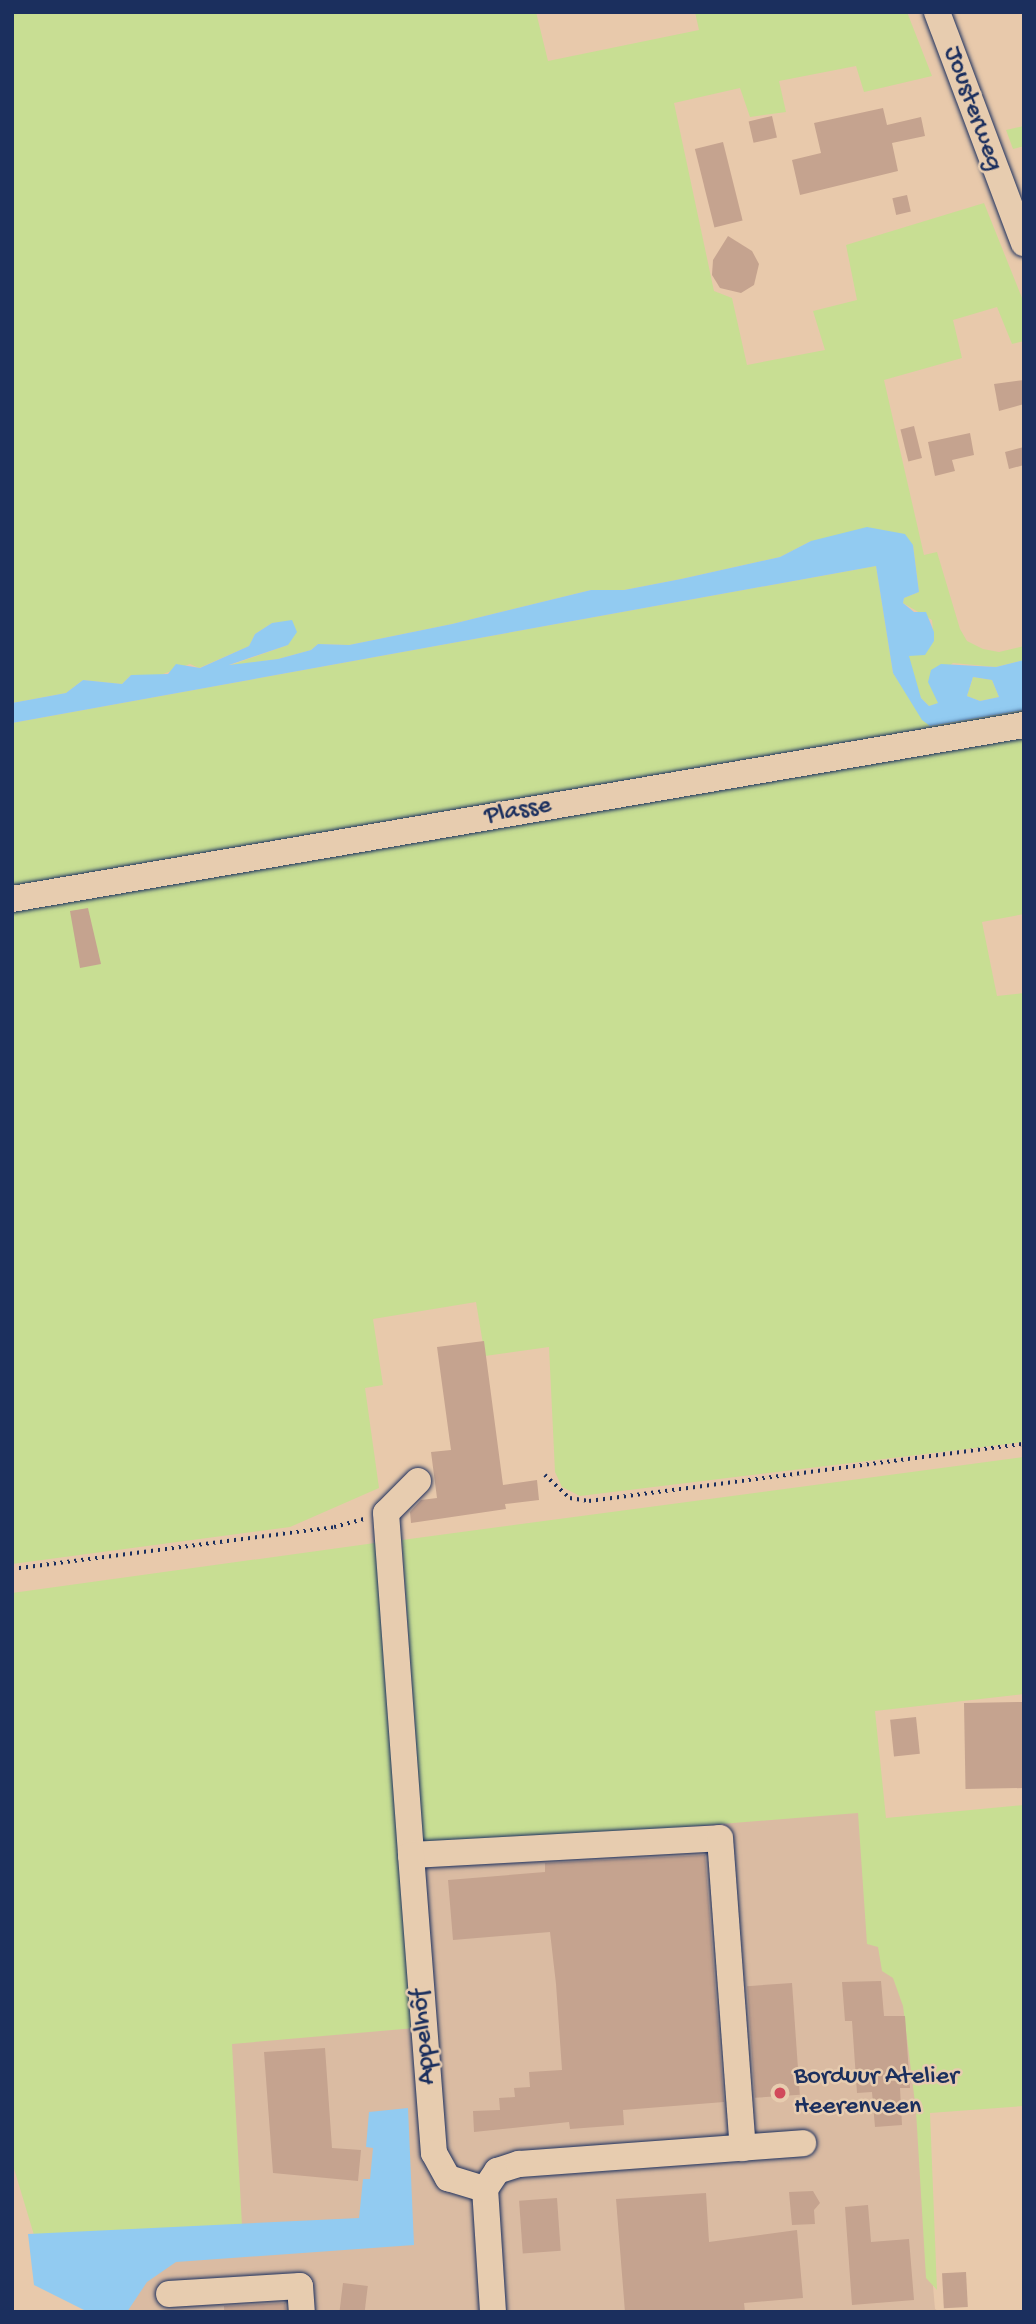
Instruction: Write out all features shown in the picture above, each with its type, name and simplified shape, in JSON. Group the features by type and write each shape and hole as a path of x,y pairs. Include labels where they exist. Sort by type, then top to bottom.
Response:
{"street":[{"name":"Jousterweg","path":"937,12 1024,243"},
{"name":"Plasse","path":"12,899 1024,725"},
{"path":"386,1513 418,1481"},
{"name":"Appelhôf","path":"386,1513 434,2153 448,2178 485,2189"},
{"path":"411,1855 720,1838 743,2148"},
{"path":"493,2312 485,2189 497,2171 519,2164 803,2143"},
{"path":"169,2294 300,2286 302,2312"}],"path":[{"path":"545,1475 570,1498 589,1501 1024,1444"},
{"path":"12,1569 334,1527 386,1513"}],"shaded area":[{"path":"875,1789 918,1937 924,2183 935,2309 940,2312 109,2312 161,2246 233,2240 221,2037 394,1832"}],"green space":[{"path":"12,12 536,12 548,61 699,30 695,12 907,12 932,76 864,92 856,66 779,81 786,112 750,117 740,88 674,103 714,291 732,298 747,365 825,350 813,311 857,300 846,245 984,203 1024,303 1024,341 1012,344 997,307 953,320 962,358 884,380 924,555 937,552 960,629 967,641 983,649 999,652 1024,646 1024,660 996,667 953,663 929,682 939,703 929,706 921,698 909,667 909,656 934,641 932,620 903,603 904,598 919,592 913,545 811,541 780,557 681,579 624,590 591,590 452,624 349,645 318,644 311,650 278,659 228,666 288,645 292,621 272,623 255,634 249,646 199,668 190,664 155,677 131,675 122,684 83,680 66,693 12,703"},
{"path":"1024,126 1024,146 1013,149 1006,130"},
{"path":"876,566 893,673 930,726 1024,710 1024,717 12,893 12,723"},
{"path":"973,677 992,680 999,697 980,701 967,696"},
{"path":"1024,737 1024,914 982,922 997,996 1024,993 1024,1442 580,1496 562,1487 555,1472 549,1347 485,1356 476,1302 373,1319 383,1385 365,1388 379,1488 290,1527 12,1564 12,911"},
{"path":"1024,1457 1024,1694 875,1711 886,1818 1024,1805 1024,2106 930,2113 937,2290 926,2278 916,2111 903,2006 893,1978 882,1971 878,1947 867,1944 858,1813 423,1848 402,1540"},
{"path":"382,1542 415,2028 232,2044 242,2225 34,2235 12,2162 12,1593"}],"water":[{"path":"867,527 905,534 913,545 919,592 904,598 903,603 914,612 926,612 934,632 934,641 925,655 909,656 921,698 929,706 938,703 928,682 931,670 941,664 996,667 1024,660 1024,710 930,726 922,720 893,673 876,566 12,723 12,703 66,693 83,680 122,684 131,675 168,674 176,664 200,668 249,646 255,634 272,623 292,620 297,632 288,645 229,665 278,659 311,650 318,644 349,645 452,624 591,590 624,590 681,579 780,557 811,541","holes":["973,677 992,680 999,697 980,701 967,696"]},
{"path":"408,2108 414,2245 176,2262 147,2282 127,2312 88,2312 34,2285 28,2234 359,2218 363,2179 370,2179 373,2148 366,2147 369,2112"}],"building":[{"path":"883,108 887,125 921,117 925,136 892,143 898,171 800,195 792,160 821,153 814,123"},
{"path":"772,116 777,137 754,143 749,121"},
{"path":"723,142 743,221 714,228 695,149"},
{"path":"907,195 911,212 896,215 892,198"},
{"path":"728,236 752,251 759,264 754,285 741,293 720,288 712,275 713,260"},
{"path":"1024,380 1024,404 999,411 994,384"},
{"path":"914,426 922,458 908,461 900,429"},
{"path":"970,433 974,455 952,460 955,471 935,476 928,442"},
{"path":"1024,447 1024,465 1009,469 1005,452"},
{"path":"88,908 101,964 80,968 70,911"},
{"path":"484,1341 503,1485 537,1480 539,1500 505,1504 506,1509 411,1523 410,1512 421,1500 437,1498 431,1452 451,1450 437,1347"},
{"path":"1023,1702 1024,1788 966,1789 964,1703"},
{"path":"916,1717 920,1754 894,1757 890,1720"},
{"path":"705,1855 724,2102 623,2110 624,2125 570,2129 569,2122 474,2132 473,2111 500,2110 499,2098 515,2097 514,2088 530,2087 529,2072 562,2070 556,1984 550,1932 453,1940 448,1880 545,1872 545,1863"},
{"path":"881,1981 884,2016 905,2016 910,2088 900,2088 902,2125 875,2127 872,2092 857,2093 852,2021 845,2021 842,1982"},
{"path":"792,1983 800,2095 755,2098 747,1986"},
{"path":"325,2048 332,2148 361,2150 358,2181 273,2173 264,2052"},
{"path":"813,2191 820,2203 814,2210 815,2224 792,2225 789,2192"},
{"path":"706,2193 709,2242 797,2230 803,2298 744,2303 745,2312 625,2312 616,2199"},
{"path":"557,2198 561,2251 523,2254 519,2201"},
{"path":"868,2205 871,2242 909,2239 914,2300 852,2305 845,2207"},
{"path":"966,2272 968,2307 944,2308 942,2273"},
{"path":"343,2283 368,2286 365,2312 339,2312"},
{"path":"285,2303 286,2312 224,2312 224,2306"}],"place":[{"name":"Borduur Atelier Heerenveen","path":"780,2093"}]}
